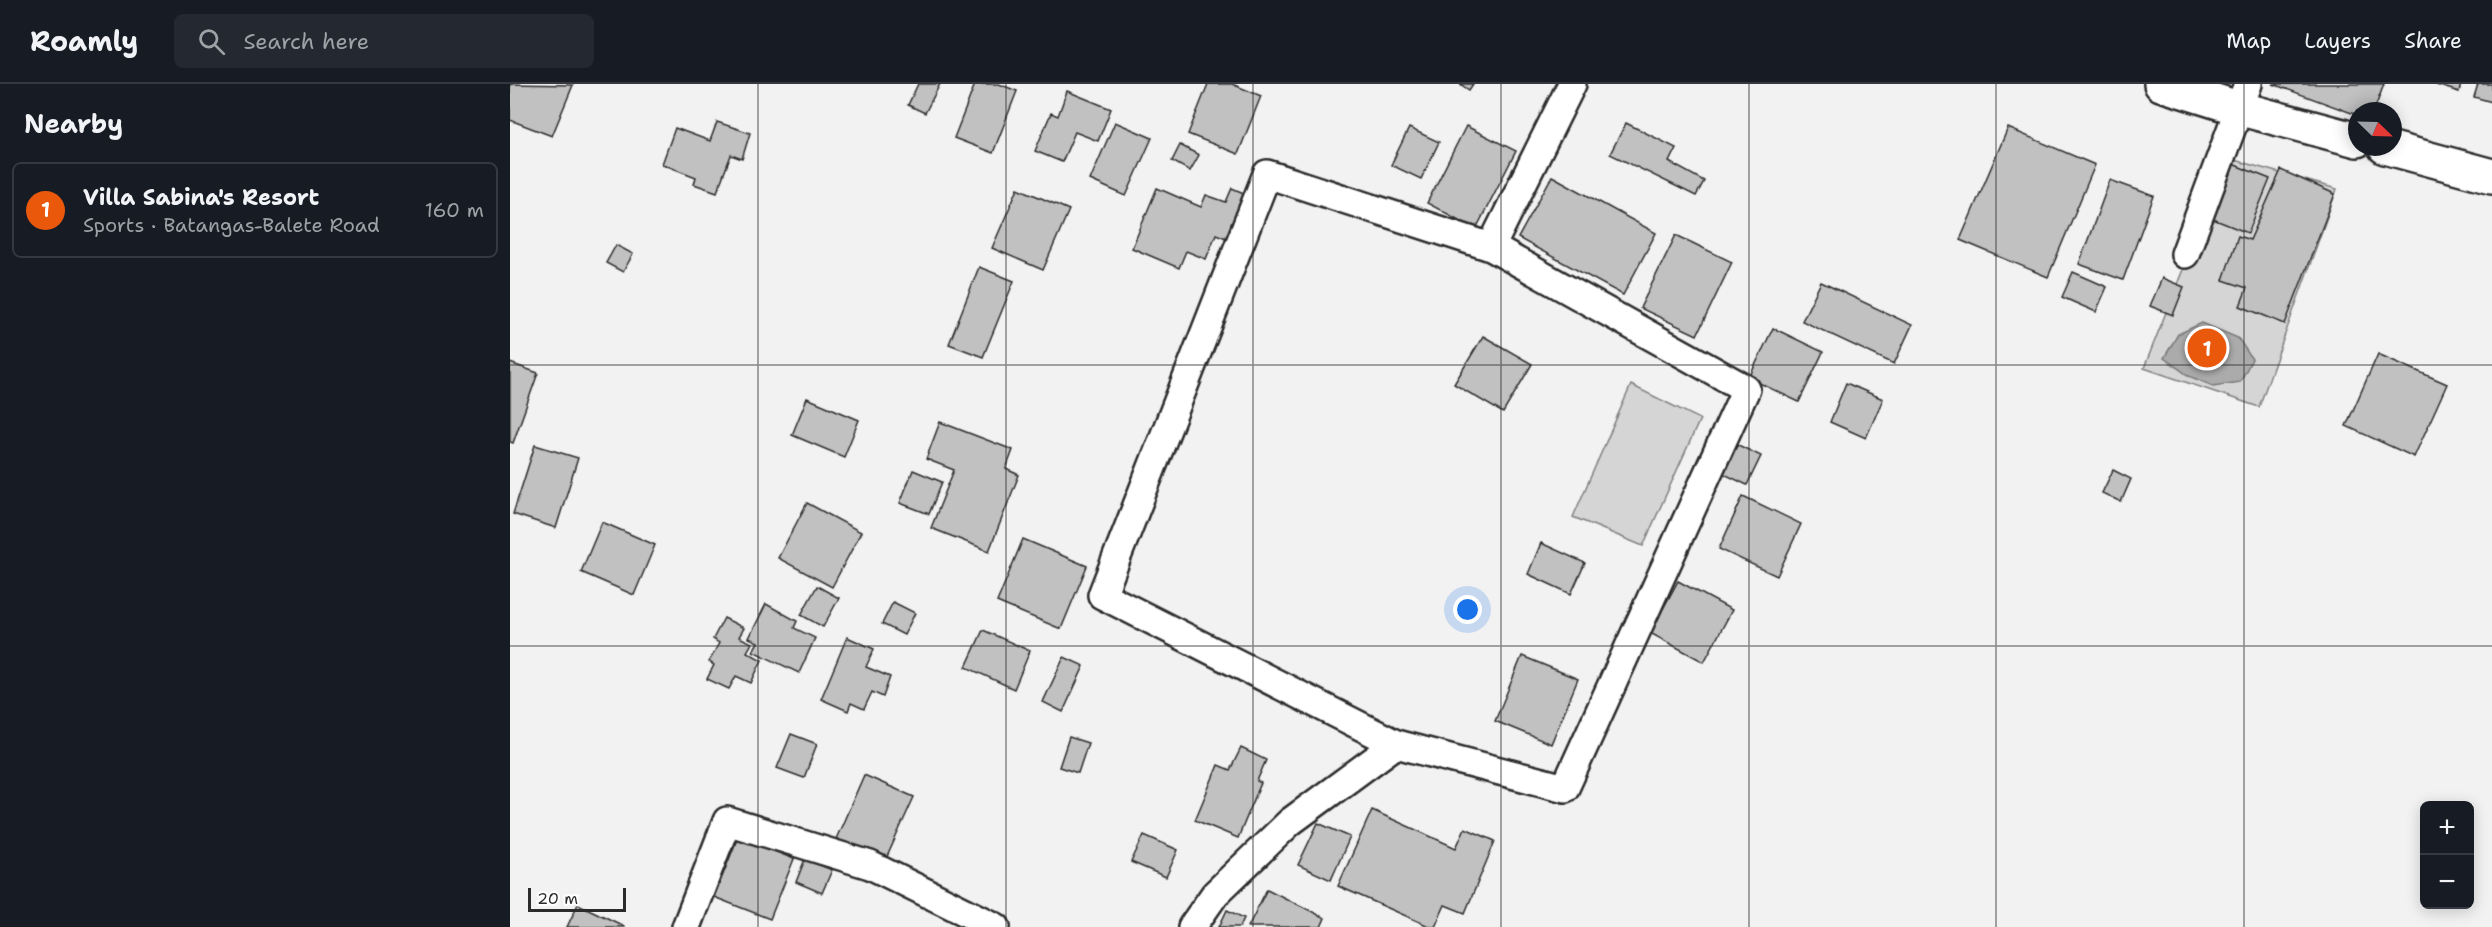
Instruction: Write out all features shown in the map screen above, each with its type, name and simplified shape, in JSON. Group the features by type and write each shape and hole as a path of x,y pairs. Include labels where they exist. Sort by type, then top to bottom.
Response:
{"main road":[{"path":"2161,84 2243,96 2348,137"},
{"path":"2402,152 2492,176"}],"street":[{"path":"1491,247 1572,84"},
{"path":"2185,254 2243,96"},
{"path":"1267,174 1491,247 1746,389 1564,788 1396,744 1102,595 1267,174"},
{"path":"1192,927 1215,894 1290,822 1396,744"},
{"path":"686,927 727,821 870,866 996,927"}],"shaded area":[{"path":"2227,158 2337,189 2259,407 2144,368"},
{"path":"2202,323 2238,338 2252,359 2240,382 2213,386 2189,376 2164,358 2178,334"},
{"path":"1631,385 1700,419 1643,546 1573,517"}],"building":[{"path":"510,84 573,85 552,136 510,120"},
{"path":"918,84 940,84 925,113 908,105"},
{"path":"975,84 999,84 1017,91 993,153 954,138"},
{"path":"1208,84 1232,84 1261,96 1238,154 1188,134"},
{"path":"1460,84 1473,84 1469,90"},
{"path":"2273,84 2384,84 2377,102 2348,102 2348,112"},
{"path":"2433,84 2461,84 2459,92"},
{"path":"2478,84 2492,84 2492,102 2474,97"},
{"path":"1067,91 1111,109 1098,141 1075,132 1062,162 1035,151 1051,113 1058,116"},
{"path":"717,122 750,133 742,159 731,155 717,192 694,184 696,177 662,164 675,128 710,141"},
{"path":"1115,122 1152,138 1126,196 1090,180"},
{"path":"1626,123 1676,148 1669,162 1704,181 1696,196 1610,154"},
{"path":"1466,126 1516,151 1476,229 1427,203"},
{"path":"1409,128 1439,142 1421,179 1391,165"},
{"path":"2008,128 2095,165 2048,277 1960,240"},
{"path":"1180,145 1199,155 1190,171 1172,161"},
{"path":"2225,161 2270,179 2248,233 2203,215"},
{"path":"2281,170 2335,194 2285,324 2240,306 2247,288 2223,280 2238,236 2250,240"},
{"path":"1552,176 1656,233 1623,295 1518,238"},
{"path":"2110,180 2154,196 2123,280 2079,264"},
{"path":"1018,188 1069,210 1043,270 992,248"},
{"path":"1157,188 1201,207 1206,195 1226,202 1232,188 1253,197 1236,242 1216,234 1206,259 1186,251 1179,268 1132,248"},
{"path":"1676,235 1732,262 1697,335 1640,308"},
{"path":"616,245 633,254 623,272 606,263"},
{"path":"979,267 1014,281 983,357 949,344"},
{"path":"2073,272 2107,287 2096,312 2062,297"},
{"path":"2162,278 2184,287 2173,315 2150,306"},
{"path":"1821,282 1912,325 1894,364 1802,321"},
{"path":"1773,328 1823,352 1799,402 1749,378"},
{"path":"1483,336 1532,364 1503,413 1454,384"},
{"path":"2378,354 2447,384 2414,457 2346,426"},
{"path":"510,363 538,373 513,443 510,442"},
{"path":"1846,383 1883,399 1866,438 1830,422"},
{"path":"807,398 859,420 844,457 792,435"},
{"path":"940,422 1013,450 1006,469 1019,475 989,551 931,528 954,470 926,459"},
{"path":"1734,443 1761,456 1747,485 1720,472"},
{"path":"535,445 578,458 556,528 513,514"},
{"path":"913,470 942,482 929,514 900,503"},
{"path":"2113,470 2131,479 2121,502 2102,493"},
{"path":"1743,496 1801,524 1777,576 1719,549"},
{"path":"807,503 861,532 832,587 778,558"},
{"path":"602,522 655,545 634,595 581,572"},
{"path":"1023,539 1087,566 1061,629 997,602"},
{"path":"1541,543 1585,563 1571,594 1528,574"},
{"path":"1678,581 1732,610 1704,662 1650,633"},
{"path":"817,586 839,598 823,627 801,615"},
{"path":"893,602 915,613 904,635 882,624"},
{"path":"766,604 797,621 794,628 815,638 799,673 753,651 758,642 749,638"},
{"path":"724,618 744,628 739,637 752,643 747,652 762,660 751,683 736,676 729,689 707,679 714,665 709,662 719,643 713,639"},
{"path":"983,630 1030,651 1014,689 966,667"},
{"path":"847,637 874,649 866,667 890,677 883,697 872,692 864,709 851,703 848,711 821,699"},
{"path":"1522,656 1578,679 1551,744 1495,721"},
{"path":"1064,657 1084,666 1063,712 1043,702"},
{"path":"791,734 817,744 804,778 777,768"},
{"path":"1069,737 1088,743 1078,773 1059,767"},
{"path":"1241,748 1266,760 1257,781 1261,783 1238,838 1195,820 1218,765 1230,770"},
{"path":"864,775 914,797 885,861 836,839"},
{"path":"1372,810 1456,848 1465,828 1495,841 1465,913 1445,905 1435,927 1431,927 1338,886"},
{"path":"1318,823 1350,837 1331,880 1298,865"},
{"path":"1144,835 1178,850 1166,877 1131,862"},
{"path":"738,837 794,859 770,919 714,897"},
{"path":"805,859 832,870 822,893 796,882"},
{"path":"1267,889 1325,918 1321,927 1248,927"},
{"path":"578,904 624,926 624,927 567,927"},
{"path":"1227,910 1244,918 1240,927 1219,927"}],"place":[{"name":"Villa Sabina's Resort","path":"2207,348"}]}
